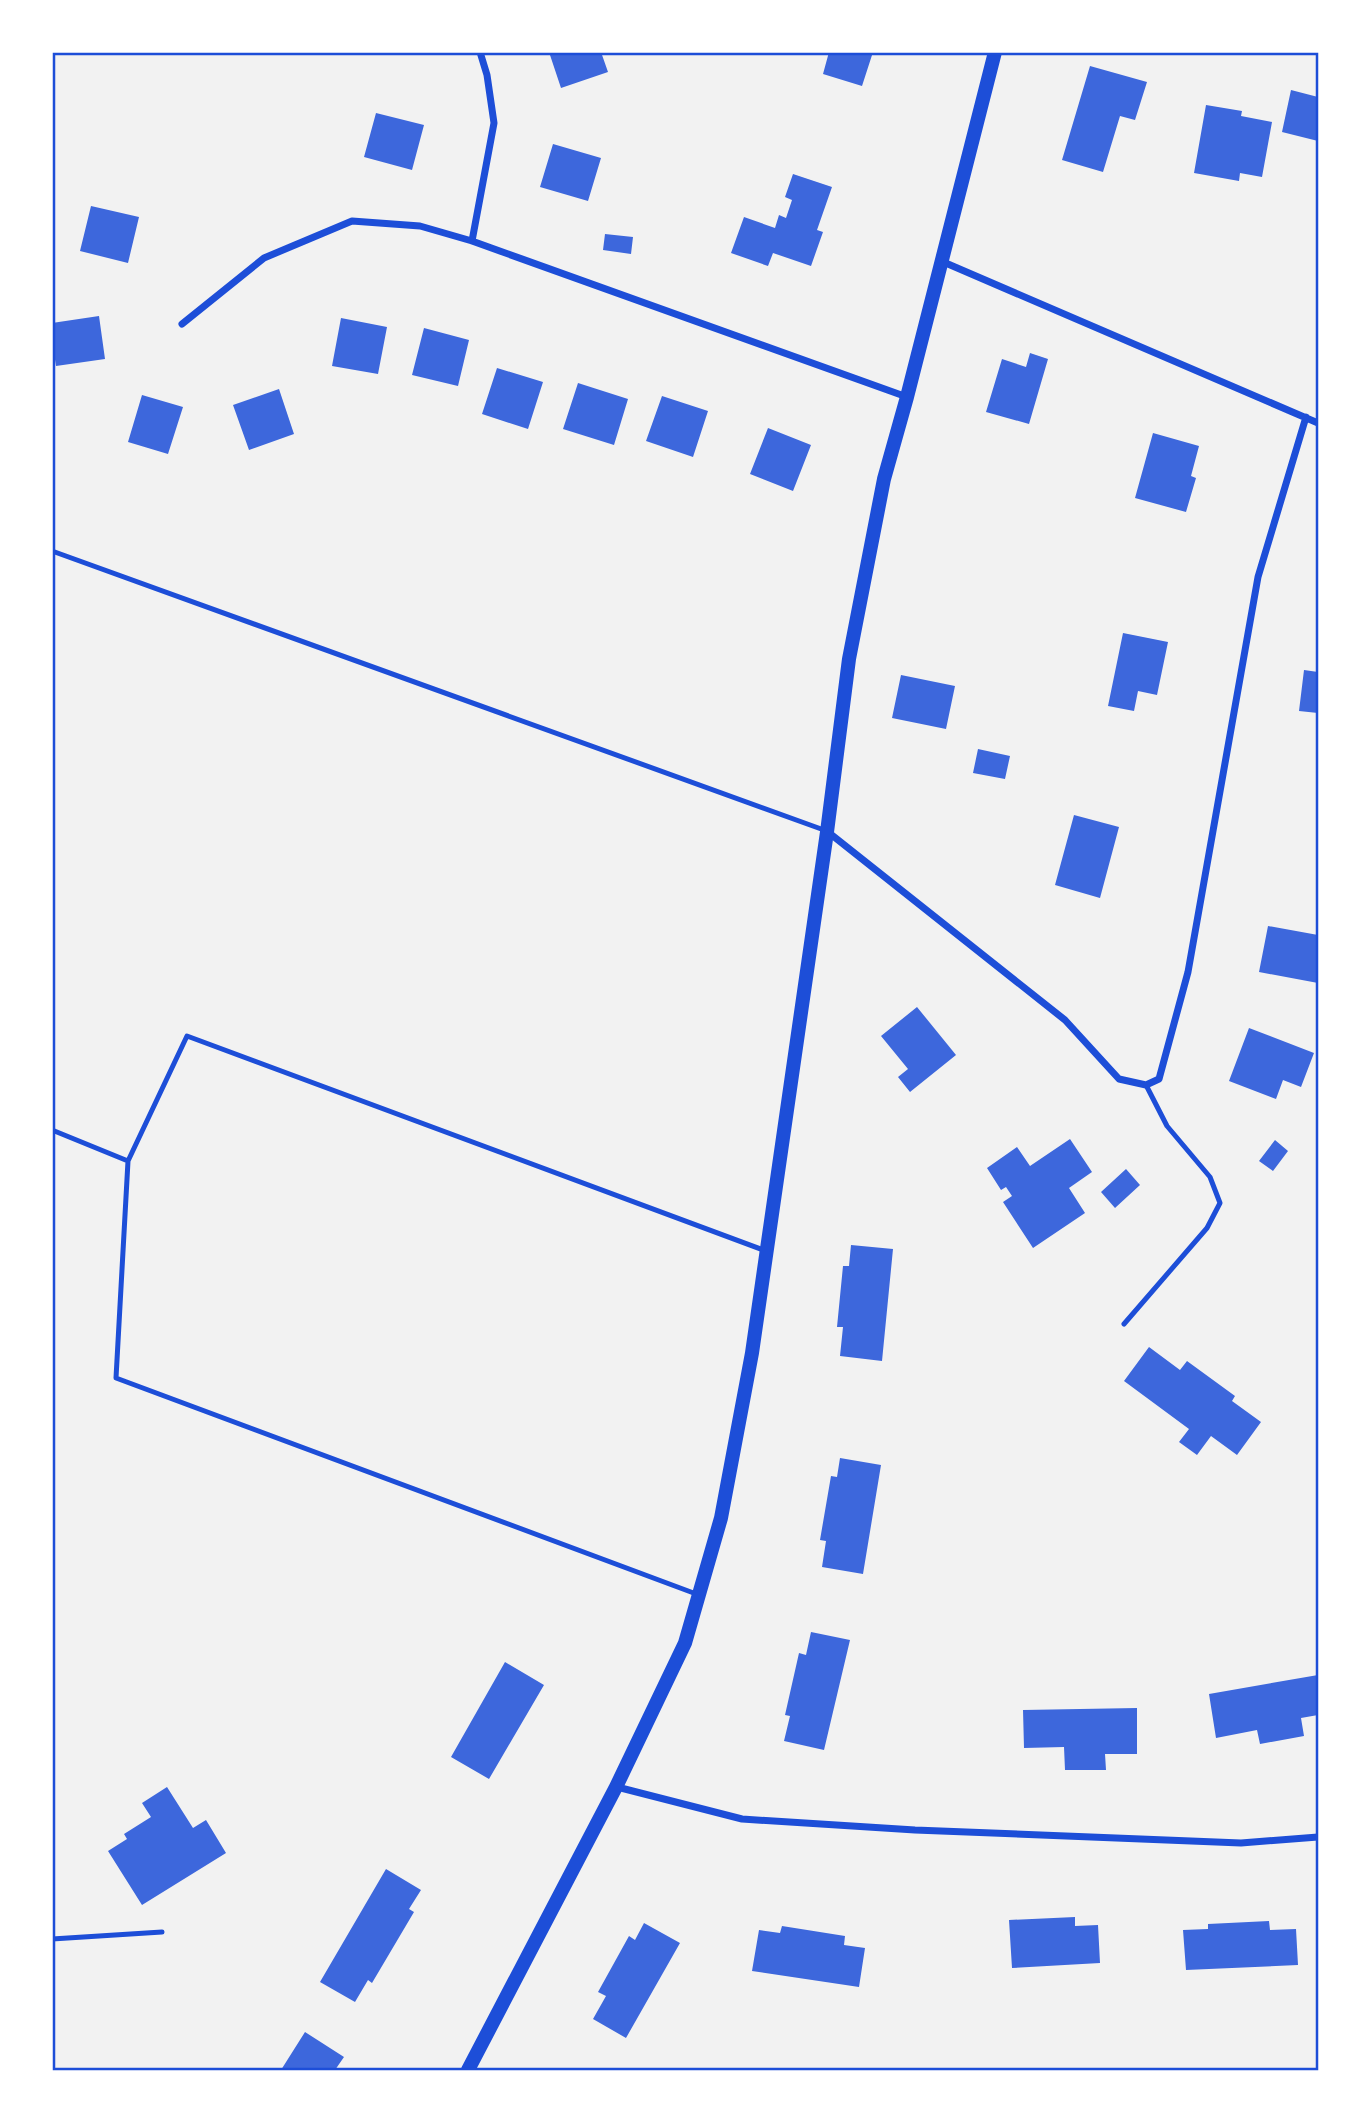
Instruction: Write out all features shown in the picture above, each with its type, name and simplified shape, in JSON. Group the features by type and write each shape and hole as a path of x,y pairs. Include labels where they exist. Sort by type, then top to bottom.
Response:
{"main road":[{"path":"468,2070 616,1787 685,1643 721,1518 752,1353 827,832 849,659 884,479 995,52"}],"street":[{"path":"472,241 494,122 487,75 480,52"},
{"path":"182,324 264,258 352,221 420,226 472,241 907,397"},
{"path":"941,261 1318,423"},
{"path":"827,832 1065,1020 1119,1079 1146,1085 1159,1079 1188,972 1258,577 1306,417"},
{"path":"616,1787 755,1819 915,1830 1241,1843 1318,1837"}],"lane":[{"path":"52,551 827,832"},
{"path":"699,1595 116,1378 128,1161 187,1036 766,1251"},
{"path":"1124,1324 1207,1228 1220,1203 1210,1177 1167,1126 1146,1085"},
{"path":"52,1130 128,1161"},
{"path":"52,1939 162,1932"}],"building":[{"path":"549,52 601,52 608,72 561,88"},
{"path":"829,52 873,52 862,86 823,74"},
{"path":"1090,66 1147,82 1135,120 1120,116 1103,172 1062,160"},
{"path":"1291,90 1318,97 1318,141 1282,132"},
{"path":"1206,105 1242,111 1241,116 1272,122 1262,177 1240,173 1239,181 1194,173"},
{"path":"376,113 424,125 412,170 364,157"},
{"path":"553,144 601,158 588,201 540,187"},
{"path":"793,174 832,187 817,230 823,232 811,266 773,253 768,266 731,253 744,217 775,228 779,215 786,218 792,200 785,197"},
{"path":"91,206 139,217 128,263 80,251"},
{"path":"605,234 633,237 631,254 603,250"},
{"path":"99,316 105,359 56,366 52,323"},
{"path":"341,318 387,327 378,374 332,366"},
{"path":"424,328 469,340 458,386 412,375"},
{"path":"1030,353 1048,359 1029,424 986,412 1002,359 1026,367"},
{"path":"497,368 543,382 528,429 482,414"},
{"path":"578,383 628,399 614,445 563,429"},
{"path":"279,389 294,434 249,450 233,405"},
{"path":"142,395 183,407 168,454 128,442"},
{"path":"662,396 708,411 693,457 646,441"},
{"path":"768,428 811,445 793,491 750,474"},
{"path":"1153,433 1199,446 1191,476 1196,478 1186,512 1135,498"},
{"path":"1123,633 1168,642 1157,695 1138,691 1134,711 1108,706"},
{"path":"1304,670 1318,672 1318,713 1299,711"},
{"path":"901,675 955,686 946,729 892,718"},
{"path":"978,749 1010,756 1005,779 973,773"},
{"path":"1074,815 1119,827 1100,898 1055,885"},
{"path":"1268,926 1318,935 1318,983 1259,972"},
{"path":"917,1007 956,1055 910,1092 898,1077 908,1069 881,1036"},
{"path":"1249,1028 1314,1053 1301,1087 1283,1080 1276,1099 1229,1081"},
{"path":"1070,1139 1092,1172 1069,1188 1085,1213 1033,1248 1003,1202 1012,1196 1006,1187 1001,1190 987,1168 1017,1147 1030,1166"},
{"path":"1275,1140 1288,1151 1273,1171 1259,1161"},
{"path":"1126,1169 1140,1185 1115,1208 1101,1192"},
{"path":"851,1245 893,1249 882,1361 840,1356 843,1327 837,1327 843,1266 849,1266"},
{"path":"1149,1347 1180,1370 1187,1361 1235,1396 1232,1401 1261,1422 1237,1455 1211,1436 1197,1455 1179,1442 1189,1429 1124,1381"},
{"path":"840,1458 881,1465 863,1574 822,1567 826,1541 820,1540 831,1476 837,1477"},
{"path":"811,1632 850,1640 824,1750 784,1741 790,1716 785,1715 799,1653 806,1655"},
{"path":"505,1662 544,1685 489,1779 451,1757"},
{"path":"1318,1675 1318,1715 1301,1718 1304,1736 1260,1744 1257,1730 1216,1738 1209,1694"},
{"path":"1137,1708 1137,1754 1105,1754 1106,1770 1065,1770 1064,1747 1024,1748 1023,1710"},
{"path":"167,1787 193,1828 206,1820 226,1853 142,1905 108,1851 127,1839 124,1834 151,1817 142,1803"},
{"path":"386,1869 421,1890 409,1909 414,1912 372,1983 368,1980 355,2002 320,1982"},
{"path":"1075,1917 1075,1926 1098,1925 1100,1963 1012,1968 1009,1920"},
{"path":"1269,1921 1270,1930 1296,1929 1298,1965 1186,1970 1183,1930 1208,1929 1208,1924"},
{"path":"644,1923 680,1943 626,2038 593,2019 606,1996 598,1992 629,1936 635,1940"},
{"path":"782,1926 845,1936 844,1945 865,1948 859,1987 752,1971 759,1930 780,1933"},
{"path":"305,2032 344,2057 335,2070 281,2070"}]}
